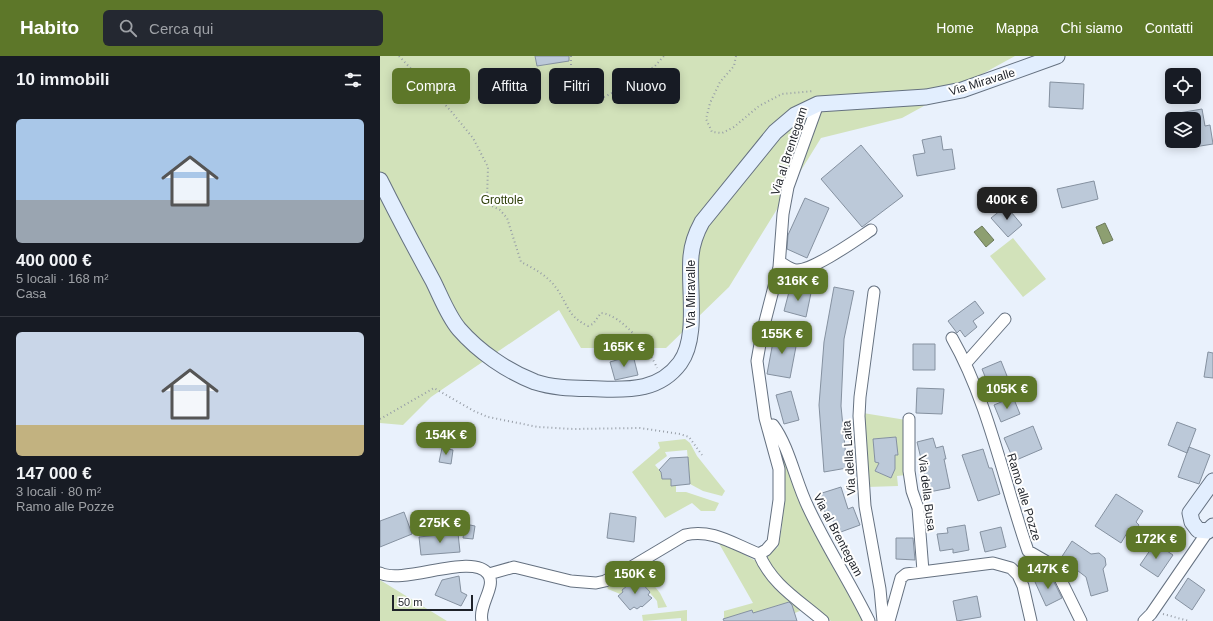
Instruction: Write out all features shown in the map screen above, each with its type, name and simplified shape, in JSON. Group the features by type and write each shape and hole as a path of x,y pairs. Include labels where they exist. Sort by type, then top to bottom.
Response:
{"street":[{"name":"Via Miravalle","path":"380,180 458,328 484,353 500,364 536,382 556,386 628,390 645,388 659,382 675,368 687,350 691,331 691,256 694,237 702,222 775,132 796,115 819,97 926,97 962,90 1057,56"},
{"name":"Via al Brentegam","path":"759,554 766,550 773,542 778,507 779,469 765,418 757,361 762,333 780,262 788,187 819,97"},
{"path":"780,262 788,268 797,270 809,267 871,230"},
{"name":"Via della Laita","path":"874,292 860,397 859,416 865,506 880,589 883,621"},
{"path":"966,363 1005,319"},
{"name":"Ramo alle Pozze","path":"952,338 966,363 992,437 1028,551 1054,566 1082,621"},
{"name":"Via al Brentegam","path":"765,418 774,426 816,525 857,596 869,621"},
{"name":"Via della Busa","path":"909,419 910,472 912,491 918,508 922,571"},
{"path":"1210,528 1198,530 1192,522 1190,513 1213,481"},
{"path":"1147,618 1210,528"},
{"path":"488,574 514,567 571,582 596,583 611,578 685,535 693,532 718,536 759,554 764,566 774,580 823,621"},
{"path":"889,621 901,578 906,574 993,563 1011,568 1018,575 1023,586 1031,621"},
{"path":"380,573 393,576 470,566 480,568 488,574 491,584 484,602 481,615 482,621"}],"path":[{"path":"399,56 450,110 473,138 488,167 487,199 492,206 500,210 508,218 521,262 545,276 556,288 577,321 588,326 594,324 601,313 607,313 619,320 654,360 659,382"},
{"path":"571,56 570,89 578,103 592,103 656,66 664,56"},
{"path":"736,56 734,66 720,82 710,103 706,119 712,132 722,133 734,127 759,106 782,94 819,97"},
{"path":"380,419 434,388 474,412 488,417 538,427 574,429 640,428 680,434 689,437 702,455"},
{"path":"1147,618 1164,614 1189,621"}],"green space":[{"name":"Grottole","path":"380,56 1015,56 902,118 821,138 729,287 666,348 581,348 559,310 431,397 403,425 380,423"},
{"path":"1013,238 1046,279 1023,297 990,256"},
{"path":"863,413 906,420 906,475 897,476 898,486 867,487","holes":["896,437 896,452 898,452 898,455 895,455 895,469 891,478 875,471 879,463 875,462 873,439"]},
{"path":"773,431 865,621 831,621 787,586 773,572 767,558 769,554 778,547 782,526 780,526"},
{"path":"685,439 690,443 697,456 725,491 722,496 703,491 690,484 687,450 665,452 667,456 655,465 661,472 662,479 671,479 671,486 676,485 676,492 686,492 719,503 715,511 701,511 692,503 665,518 632,472 660,448 658,442"},
{"path":"717,540 758,562 802,610 795,613 790,602 766,609 756,621 752,610 733,616 724,621 724,611 753,603"},
{"path":"640,568 660,593 667,607 658,608 657,601 637,578 622,590 623,592 620,594 608,589 607,587"},
{"path":"380,580 447,621 380,621"},
{"path":"687,610 687,621 681,621 681,618 643,621 642,615"}],"shaded area":[{"path":"1105,223 1113,240 1103,244 1096,227"},
{"path":"982,226 994,240 986,247 974,232"}],"building":[{"path":"535,56 569,56 569,61 537,66"},
{"path":"1050,82 1084,84 1083,109 1049,107"},
{"path":"1202,109 1205,126 1210,125 1213,144 1201,146 1201,112 1185,112"},
{"path":"941,136 943,150 952,149 955,169 917,176 913,155 925,153 922,140"},
{"path":"861,145 903,196 862,227 821,179"},
{"path":"1094,181 1098,199 1062,208 1057,189"},
{"path":"805,198 829,208 807,258 787,249 788,235"},
{"path":"1006,206 1022,225 1008,237 991,218"},
{"path":"834,287 854,291 844,339 841,406 847,468 824,472 819,405 824,342"},
{"path":"790,288 811,293 806,317 784,311"},
{"path":"975,301 984,313 973,321 977,327 965,337 960,330 957,333 948,321"},
{"path":"775,331 798,336 790,378 767,374"},
{"path":"913,344 935,344 935,370 913,370"},
{"path":"1208,352 1213,353 1213,378 1204,377"},
{"path":"633,355 638,375 615,380 610,362"},
{"path":"1001,361 1007,376 988,384 982,369"},
{"path":"917,388 944,389 942,414 916,413"},
{"path":"791,391 799,420 784,424 776,395"},
{"path":"1013,397 1020,414 1001,422 994,405"},
{"path":"1177,422 1196,429 1187,453 1168,445"},
{"path":"1033,426 1042,449 1014,461 1004,438"},
{"path":"896,437 898,455 895,455 895,469 891,478 875,471 879,463 875,462 873,439"},
{"path":"933,438 936,448 943,446 950,488 929,492 917,442"},
{"path":"1189,447 1210,455 1199,484 1178,477"},
{"path":"442,448 453,450 451,464 439,462"},
{"path":"983,449 989,468 992,468 1000,494 978,501 962,455"},
{"path":"688,457 690,484 671,486 671,479 662,479 661,472 659,470 670,458"},
{"path":"841,487 848,509 853,507 860,525 838,533 829,511 825,512 819,494"},
{"path":"1116,494 1143,511 1136,522 1139,525 1132,536 1127,533 1121,543 1095,526"},
{"path":"404,512 412,534 380,547 380,521"},
{"path":"610,513 636,517 634,542 607,538"},
{"path":"465,524 475,526 473,539 463,538"},
{"path":"965,525 969,550 953,553 953,549 940,551 937,534 948,533 947,528"},
{"path":"1001,527 1006,547 985,552 980,532"},
{"path":"458,533 460,552 421,555 419,537"},
{"path":"896,538 913,538 915,560 896,559"},
{"path":"1072,541 1091,554 1099,553 1105,558 1106,565 1103,569 1108,591 1091,596 1086,577 1061,558"},
{"path":"1155,543 1173,555 1158,577 1140,565"},
{"path":"1050,574 1062,598 1046,606 1035,582"},
{"path":"459,576 461,592 467,595 461,606 435,595 442,580"},
{"path":"637,578 650,592 648,595 652,598 642,607 641,606 637,609 634,607 630,610 618,596 623,592 622,590"},
{"path":"1188,578 1205,590 1192,610 1175,598"},
{"path":"977,596 981,617 957,621 953,601"},
{"path":"789,602 792,605 797,621 724,621 723,619 752,610 753,613"}]}
